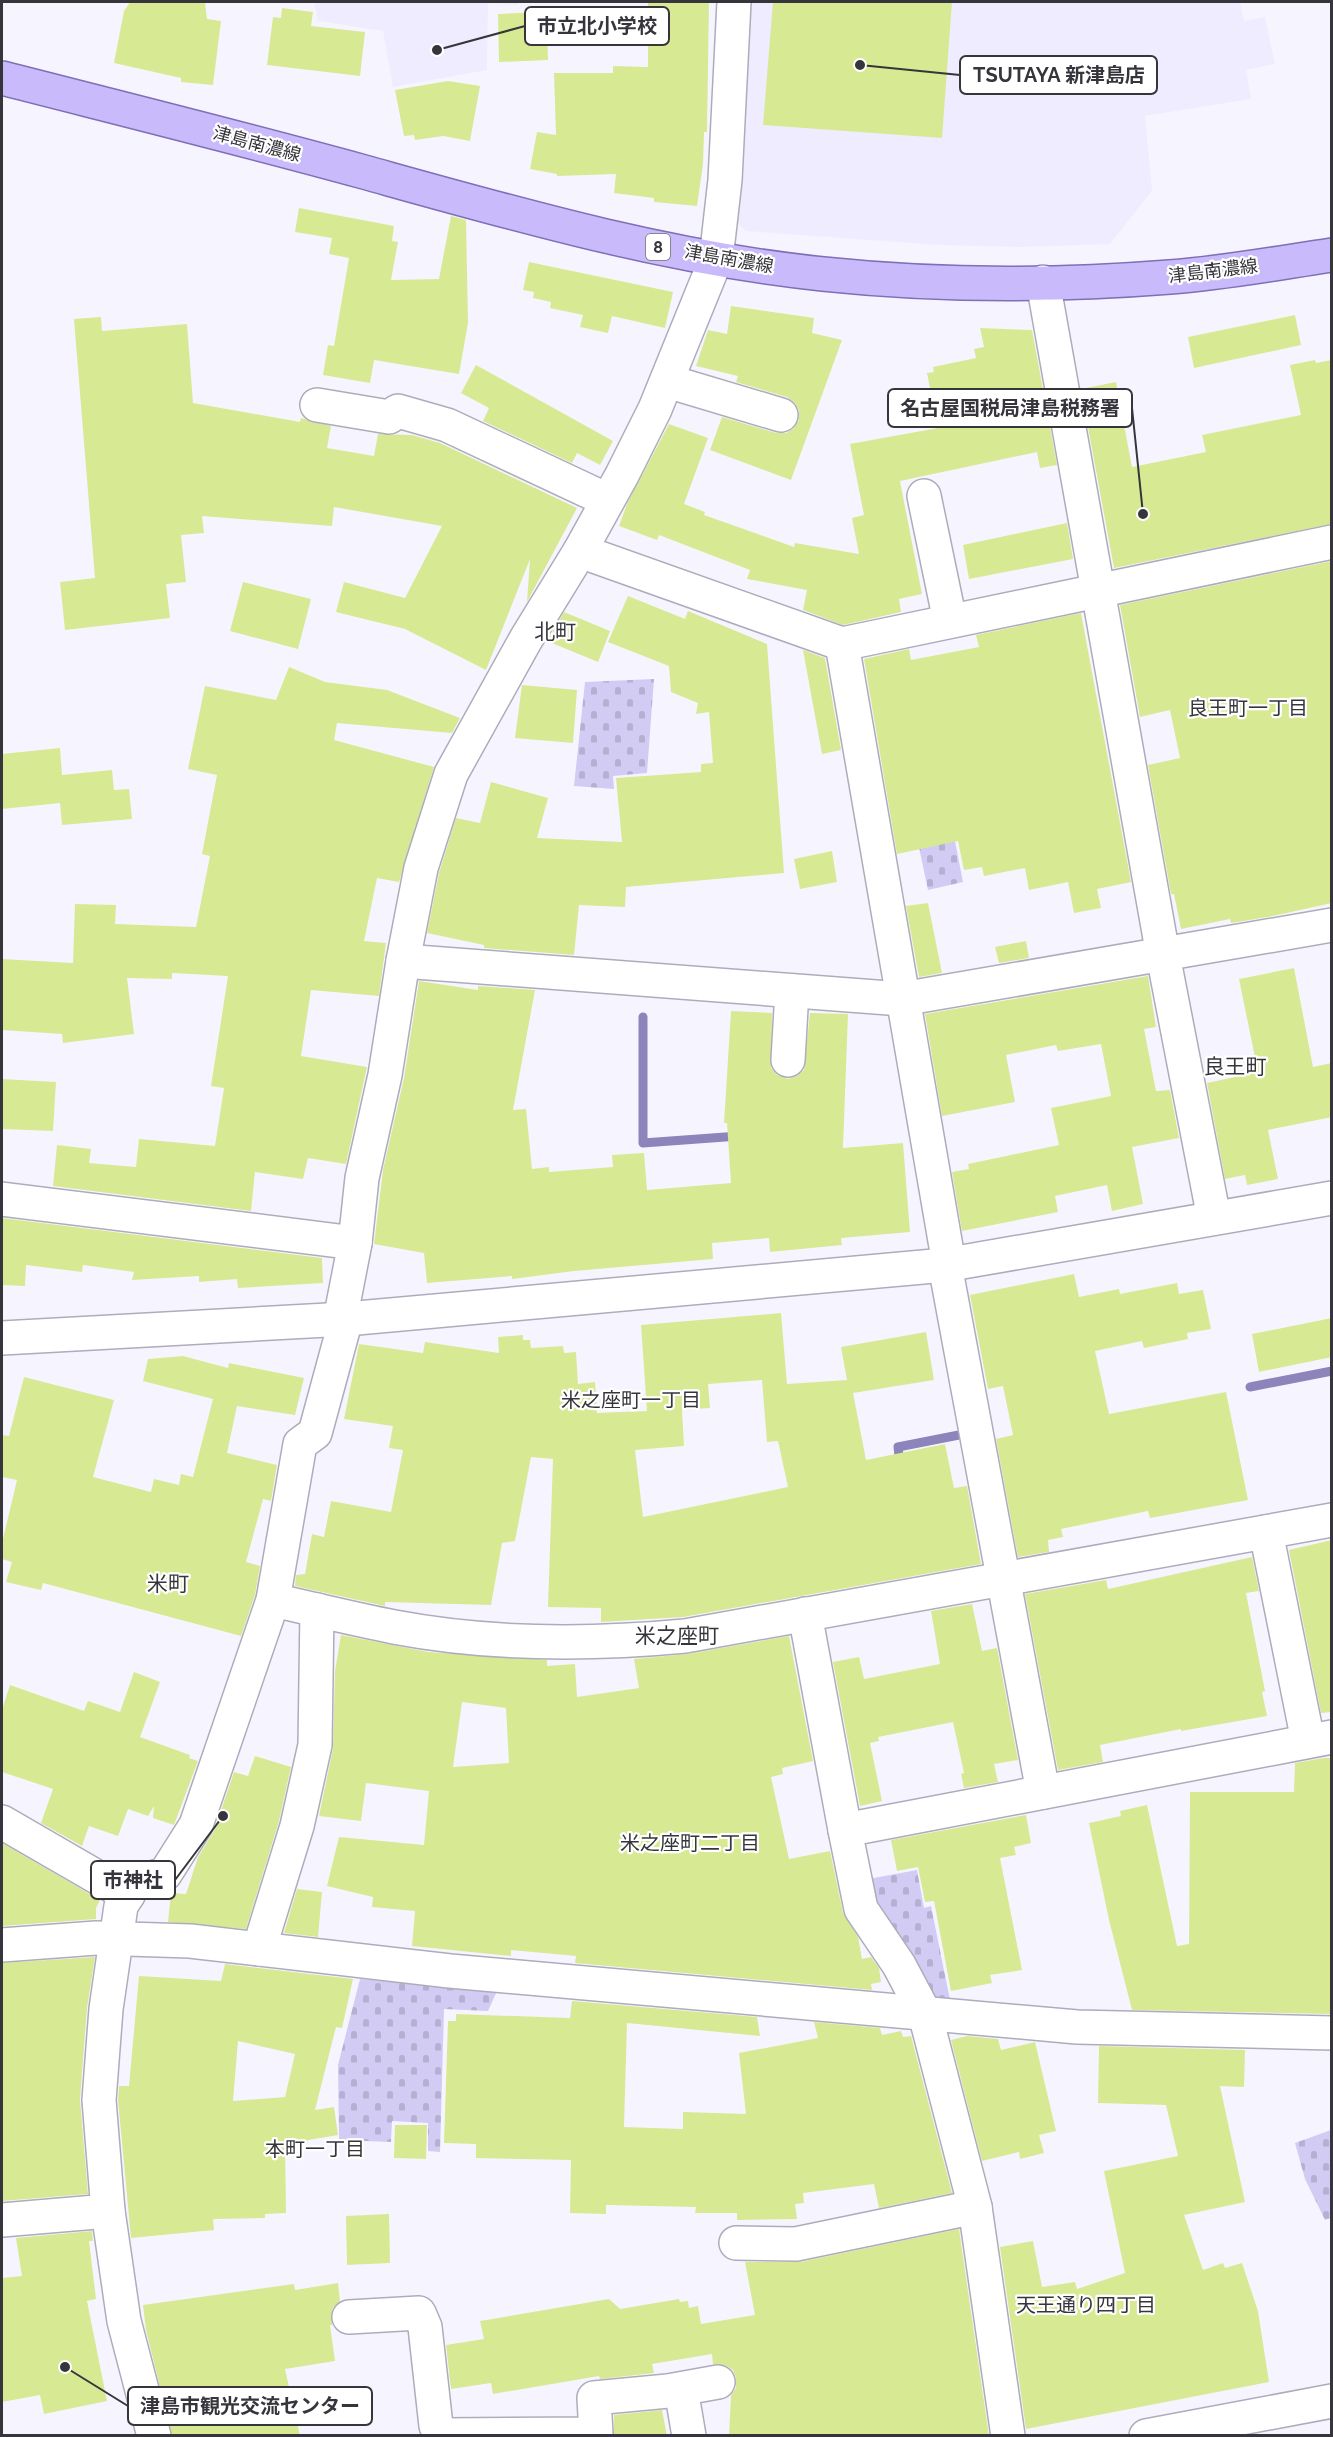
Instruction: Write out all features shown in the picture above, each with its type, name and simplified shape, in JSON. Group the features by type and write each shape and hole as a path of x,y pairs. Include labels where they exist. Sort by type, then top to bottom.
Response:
{"main road":[{"name":"津島南濃線","path":"2,78 254,142 542,221 716,259 821,274 899,280 1043,282 1171,277 1332,255"}],"street":[{"path":"154,2436 124,2321 108,2211 99,2100 106,2009 121,1906 135,1883 165,1874 196,1825 273,1600 300,1444 315,1433 343,1319 362,1178 386,1075 403,961 421,868 452,774 526,639 580,551 655,409 716,259 726,180 734,2"},
{"path":"1043,282 1163,955 1214,1218"},
{"path":"667,381 781,415"},
{"path":"317,405 389,417 398,411 447,425 607,500"},
{"path":"924,495 950,621"},
{"path":"580,551 842,644 1332,542"},
{"path":"842,644 1002,1580 1043,1792"},
{"path":"403,961 902,999 1332,925"},
{"path":"788,1060 792,991"},
{"path":"2,1338 343,1319 947,1265 1332,1198"},
{"path":"2,1199 355,1243"},
{"path":"273,1600 396,1627 500,1639 617,1642 685,1636 1332,1520"},
{"path":"845,1830 1320,1739 1266,1532"},
{"path":"259,1949 297,1826 315,1745 317,1610"},
{"path":"806,1614 861,1909 899,1965 925,2014 975,2207 1008,2436"},
{"path":"2,1822 128,1895"},
{"path":"2,1945 116,1938 190,1941 450,1971 1077,2027 1332,2032"},
{"path":"736,2243 796,2244 975,2207"},
{"path":"2,2220 108,2211"},
{"path":"348,2317 419,2313 425,2327 436,2427 443,2435 596,2434 594,2398 681,2389 718,2382"},
{"path":"681,2389 689,2436"},
{"path":"1146,2436 1266,2425 1332,2401"}],"shaded area":[{"path":"314,2 518,2 519,5 488,3 487,70 393,87 383,31 318,21"},
{"path":"749,2 1240,2 1244,21 1265,17 1275,64 1246,70 1251,99 1145,116 1152,191 1110,244 1020,247 939,245 746,231 736,222"}],"green space":[{"path":"654,679 647,773 613,776 614,789 574,786 585,682"},
{"path":"946,795 963,882 928,890 913,819"},
{"path":"917,1870 924,1908 931,1906 950,2000 927,1998 863,1880"},
{"path":"360,1979 497,1991 488,2011 444,2009 440,2152 428,2151 428,2123 392,2121 391,2142 339,2140 338,2065"},
{"path":"1331,2130 1331,2218 1325,2220 1305,2179 1295,2143"}],"building":[{"path":"130,2 205,2 207,19 221,21 213,85 181,82 181,78 114,63 124,11"},
{"path":"648,2 709,2 707,132 704,132 703,164 697,206 654,202 654,198 614,193 616,174 557,176 557,174 530,169 537,132 556,135 554,73 613,73 613,66 648,67"},
{"path":"773,2 952,2 942,138 763,125"},
{"path":"282,8 313,12 311,26 365,32 360,76 267,65 273,17 281,18"},
{"path":"540,12 540,23 547,23 548,60 499,62 498,14"},
{"path":"448,81 480,86 470,141 443,136 415,140 414,135 404,136 395,90"},
{"path":"299,208 394,226 392,241 398,242 391,280 439,279 451,216 466,220 468,323 459,374 374,360 370,383 323,375 328,345 334,346 349,258 329,254 332,238 295,232"},
{"path":"529,262 673,292 665,328 612,316 608,333 580,327 583,315 550,308 551,302 533,298 534,292 523,290"},
{"path":"731,306 814,318 812,333 842,340 791,480 710,450 722,417 776,433 786,433 793,429 799,420 799,410 787,397 736,382 738,376 696,366 708,330 727,334"},
{"path":"1295,315 1301,345 1194,368 1188,337"},
{"path":"101,317 102,331 187,324 193,403 300,422 301,418 331,426 327,448 374,456 378,434 412,435 440,443 577,508 527,602 530,559 486,670 405,629 336,612 344,582 405,598 442,526 334,507 332,526 202,516 204,533 181,535 186,582 166,584 170,618 65,630 60,582 95,578 74,319"},
{"path":"980,328 1032,330 1057,465 1040,468 1037,452 900,481 922,594 899,599 901,612 843,625 803,610 807,590 747,579 750,570 659,535 657,540 619,526 627,504 669,424 708,438 684,504 705,512 704,515 794,547 795,543 859,554 852,518 864,515 850,444 938,428 927,373 934,372 933,367 976,358 974,349 984,347"},
{"path":"1315,360 1316,363 1332,360 1332,524 1114,568 1081,389 1116,382 1132,467 1206,452 1202,435 1301,415 1290,365"},
{"path":"476,365 613,441 600,465 577,453 572,463 483,421 489,408 461,393"},
{"path":"1067,523 1073,559 969,579 963,545"},
{"path":"1332,561 1332,903 1273,916 1231,923 1230,919 1181,929 1174,894 1171,894 1148,765 1180,758 1170,710 1140,717 1120,605"},
{"path":"243,582 311,599 298,649 230,631"},
{"path":"628,596 685,619 688,611 767,644 784,873 626,887 625,907 579,905 574,955 484,948 484,945 427,933 439,873 456,818 480,823 491,782 548,798 537,838 622,842 616,778 701,772 701,764 713,763 709,712 696,714 698,703 671,692 669,666 608,642"},
{"path":"564,612 610,631 598,662 547,641"},
{"path":"1081,613 1131,882 1097,889 1101,908 1074,913 1068,882 1029,890 1025,868 984,876 982,867 964,870 958,841 897,854 864,659 909,649 911,660 979,647 976,635"},
{"path":"803,650 825,658 841,750 822,754"},
{"path":"289,667 325,682 387,690 460,718 452,733 337,723 334,740 434,767 399,882 377,878 364,941 386,943 379,996 311,990 301,1056 367,1067 346,1164 308,1158 303,1179 255,1172 251,1211 53,1186 57,1145 91,1149 89,1163 136,1167 139,1139 215,1146 224,1088 211,1086 228,976 172,973 172,979 127,978 134,1034 63,1043 62,1034 2,1030 2,959 73,963 75,904 116,905 115,924 196,927 210,856 202,854 217,775 188,769 205,686 276,700"},
{"path":"522,685 577,690 573,743 515,738"},
{"path":"60,748 62,775 112,770 114,790 129,789 132,819 62,825 60,803 2,809 2,754"},
{"path":"832,851 837,882 800,889 794,859"},
{"path":"928,903 942,973 919,977 906,906"},
{"path":"1026,941 1029,958 999,963 995,947"},
{"path":"1294,968 1313,1067 1332,1063 1332,1117 1268,1130 1278,1179 1247,1185 1245,1175 1225,1179 1207,1083 1258,1072 1239,979"},
{"path":"1148,976 1156,1027 1144,1029 1156,1091 1170,1090 1179,1138 1132,1147 1143,1204 1112,1211 1107,1185 1055,1196 1058,1212 962,1231 952,1172 969,1169 968,1164 1059,1145 1051,1108 1111,1096 1101,1044 1058,1051 1056,1045 1006,1055 1015,1102 942,1116 925,1014"},
{"path":"419,981 478,990 478,986 535,990 513,1110 526,1109 532,1169 549,1167 549,1172 613,1167 612,1155 644,1153 647,1190 731,1183 727,1123 724,1123 731,1011 772,1013 771,1068 777,1075 788,1079 804,1070 810,1013 848,1014 843,1148 903,1143 910,1232 841,1238 842,1245 770,1252 769,1238 712,1243 713,1259 574,1271 512,1279 512,1276 427,1283 424,1253 374,1244 383,1170 404,1078"},
{"path":"2,1079 56,1082 53,1131 2,1129"},
{"path":"2,1218 322,1258 323,1283 238,1288 237,1279 199,1282 199,1276 132,1280 134,1272 83,1265 82,1272 26,1265 25,1286 2,1285"},
{"path":"1074,1274 1079,1297 1119,1289 1120,1294 1177,1283 1179,1294 1203,1290 1211,1329 1187,1333 1188,1339 1144,1348 1142,1341 1095,1351 1109,1414 1226,1392 1248,1500 1150,1518 1148,1511 1061,1529 1063,1537 1048,1540 1049,1552 1018,1557 996,1439 1013,1435 1003,1386 988,1389 970,1295"},
{"path":"781,1313 787,1384 847,1380 841,1347 926,1332 934,1380 853,1393 866,1460 945,1444 954,1488 967,1486 981,1564 683,1617 601,1622 601,1608 548,1607 553,1459 531,1457 515,1541 502,1543 491,1605 385,1602 385,1606 295,1586 296,1575 305,1574 312,1534 324,1537 331,1501 391,1512 403,1450 389,1448 393,1426 344,1419 359,1344 423,1353 425,1342 499,1353 498,1337 523,1335 523,1340 530,1340 531,1348 563,1346 564,1353 576,1352 578,1384 595,1382 597,1413 647,1411 641,1325","holes":["762,1380 767,1442 778,1441 788,1487 643,1517 635,1450 684,1446 682,1410 710,1408 708,1384"]},
{"path":"1332,1318 1332,1357 1259,1372 1252,1334"},
{"path":"183,1356 228,1368 229,1363 304,1378 295,1415 237,1406 227,1453 277,1465 271,1501 263,1499 246,1562 260,1566 255,1595 241,1636 43,1583 41,1590 6,1582 12,1562 2,1559 2,1543 17,1480 2,1477 2,1435 9,1436 24,1377 114,1400 93,1477 151,1492 154,1479 179,1485 181,1474 193,1477 213,1399 143,1381 148,1359"},
{"path":"1332,1540 1332,1712 1321,1713 1289,1550"},
{"path":"1252,1557 1259,1591 1246,1593 1265,1691 1262,1692 1267,1716 1181,1731 1181,1729 1100,1745 1103,1762 1058,1770 1025,1594 1106,1580 1108,1589"},
{"path":"972,1604 982,1651 997,1648 1018,1760 994,1764 998,1782 964,1788 961,1774 964,1773 953,1722 878,1737 879,1741 870,1743 882,1801 860,1806 833,1662 859,1657 864,1679 940,1664 931,1611"},
{"path":"341,1635 428,1652 547,1660 547,1666 575,1664 577,1697 639,1688 634,1659 688,1654 789,1636 813,1761 782,1768 783,1774 771,1777 789,1859 830,1851 843,1913 858,1937 862,1959 871,1957 879,1968 881,1982 871,1984 872,1990 575,1963 576,1956 511,1950 511,1956 412,1946 415,1911 372,1907 373,1897 327,1886 339,1837 424,1845 429,1791 366,1783 361,1821 319,1816 333,1749 335,1671","holes":["462,1702 506,1708 509,1763 453,1767"]},
{"path":"134,1672 160,1682 140,1737 190,1755 189,1758 198,1761 174,1825 153,1818 154,1806 148,1816 128,1809 118,1836 89,1826 82,1846 41,1823 53,1789 2,1772 2,1710 10,1685 84,1711 88,1701 120,1712"},
{"path":"255,1756 291,1767 279,1821 246,1929 168,1922 171,1893 186,1894 198,1857 214,1831 234,1772 248,1776"},
{"path":"1332,1758 1332,2014 1132,2010 1109,1920 1089,1823 1121,1816 1120,1811 1147,1805 1177,1946 1189,1944 1190,1792 1294,1792 1295,1763"},
{"path":"1026,1815 1031,1843 1014,1847 1016,1855 1000,1858 1022,1970 990,1975 992,1983 951,1991 934,1901 925,1902 918,1867 897,1871 891,1840"},
{"path":"2,1843 100,1900 96,1908 96,1919 2,1926"},
{"path":"297,1889 322,1892 318,1937 284,1933"},
{"path":"95,1957 87,2008 80,2099 88,2194 2,2201 2,1963"},
{"path":"225,1964 353,1979 342,2028 336,2027 315,2110 334,2107 338,2135 285,2144 286,2213 265,2214 265,2218 213,2219 214,2230 131,2238 118,2100 119,2086 129,2086 139,1976 221,1981","holes":["238,2041 295,2054 285,2097 233,2101"]},
{"path":"572,2001 757,2017 760,2036 627,2023 624,2127 683,2129 683,2112 746,2114 739,2053 818,2038 814,2022 880,2028 882,2035 901,2031 903,2037 911,2036 952,2193 879,2208 874,2184 803,2193 804,2203 795,2204 797,2219 737,2220 737,2213 695,2213 696,2207 606,2205 606,2214 570,2213 571,2160 476,2158 476,2144 444,2143 448,2021 456,2021 456,2014 570,2018"},
{"path":"967,2036 998,2039 1001,2050 1035,2042 1056,2131 1039,2135 1044,2153 1020,2159 1019,2152 982,2161 951,2040"},
{"path":"1099,2046 1245,2050 1244,2087 1220,2086 1245,2202 1184,2215 1203,2270 1223,2263 1225,2268 1242,2263 1258,2311 1269,2382 1026,2429 1000,2247 1033,2241 1042,2287 1075,2282 1077,2289 1125,2273 1104,2171 1178,2156 1166,2105 1098,2103"},
{"path":"395,2125 427,2125 426,2159 394,2158"},
{"path":"389,2214 390,2263 347,2265 346,2216"},
{"path":"959,2229 989,2436 729,2436 731,2395 736,2388 736,2378 733,2370 725,2365 713,2364 712,2354 652,2364 654,2373 600,2379 599,2376 493,2394 491,2383 451,2389 446,2345 484,2339 480,2321 609,2299 620,2309 679,2299 680,2302 688,2301 689,2308 698,2306 701,2324 755,2315 745,2262 800,2262"},
{"path":"92,2231 93,2241 89,2241 96,2299 87,2301 107,2401 44,2414 40,2395 2,2402 2,2278 22,2276 16,2238"},
{"path":"338,2283 340,2301 332,2309 332,2325 330,2325 335,2361 285,2369 300,2436 172,2436 146,2330 143,2305 294,2284 295,2290"},
{"path":"662,2410 667,2436 614,2436 614,2415"}],"waterway":[{"path":"643,1017 643,1143 739,1136"},
{"path":"1250,1387 1332,1371"},
{"path":"900,1464 898,1447 964,1434"}],"place":[{"name":"市立北小学校","path":"437,50"},
{"name":"TSUTAYA 新津島店","path":"860,65"},
{"name":"名古屋国税局津島税務署","path":"1143,514"},
{"name":"市神社","path":"223,1816"},
{"name":"津島市観光交流センター","path":"65,2367"}],"district":[{"name":"北町","path":"555,632"},
{"name":"良王町一丁目","path":"1248,708"},
{"name":"良王町","path":"1235,1067"},
{"name":"米之座町一丁目","path":"631,1400"},
{"name":"米町","path":"168,1584"},
{"name":"米之座町","path":"677,1636"},
{"name":"米之座町二丁目","path":"690,1843"},
{"name":"本町一丁目","path":"315,2149"},
{"name":"天王通り四丁目","path":"1086,2305"}]}
